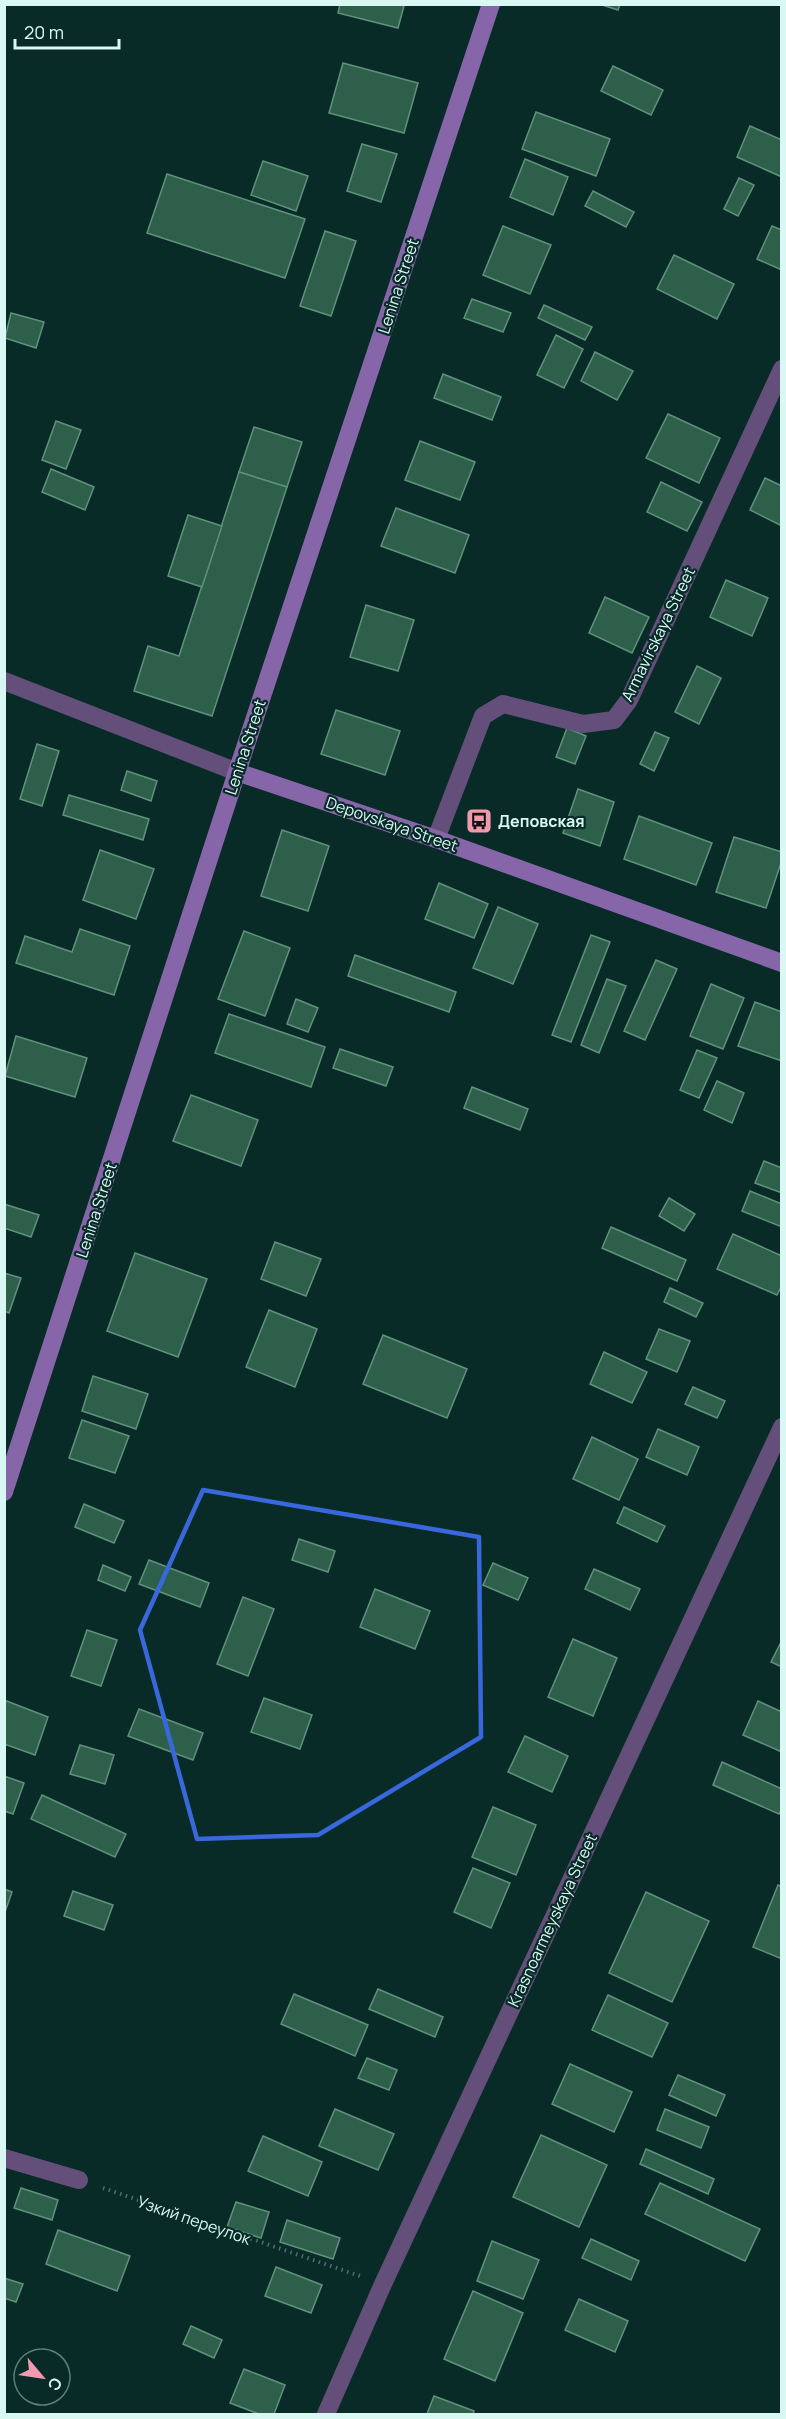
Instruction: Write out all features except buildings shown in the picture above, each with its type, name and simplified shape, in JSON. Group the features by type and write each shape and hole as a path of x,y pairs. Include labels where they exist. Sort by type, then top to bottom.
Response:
{"main road":[{"name":"Lenina Street","path":"4,1492 237,772 491,4"},
{"name":"Depovskaya Street","path":"237,772 436,839 782,963"}],"street":[{"name":"Armavirskaya Street","path":"436,839 483,716 503,704 583,724 614,720 630,700 782,369"},
{"name":"Depovskaya Street","path":"4,681 237,772"},
{"name":"Krasnoarmeyskaya Street","path":"326,2415 383,2284 782,1427"},
{"path":"4,2158 79,2180"}],"path":[{"name":"Узкий переулок","path":"79,2180 383,2284"}],"highlighted area":[{"path":"203,1490 479,1537 481,1737 318,1835 197,1839 140,1630"}],"place":[{"name":"Деповская","path":"479,821"}]}
